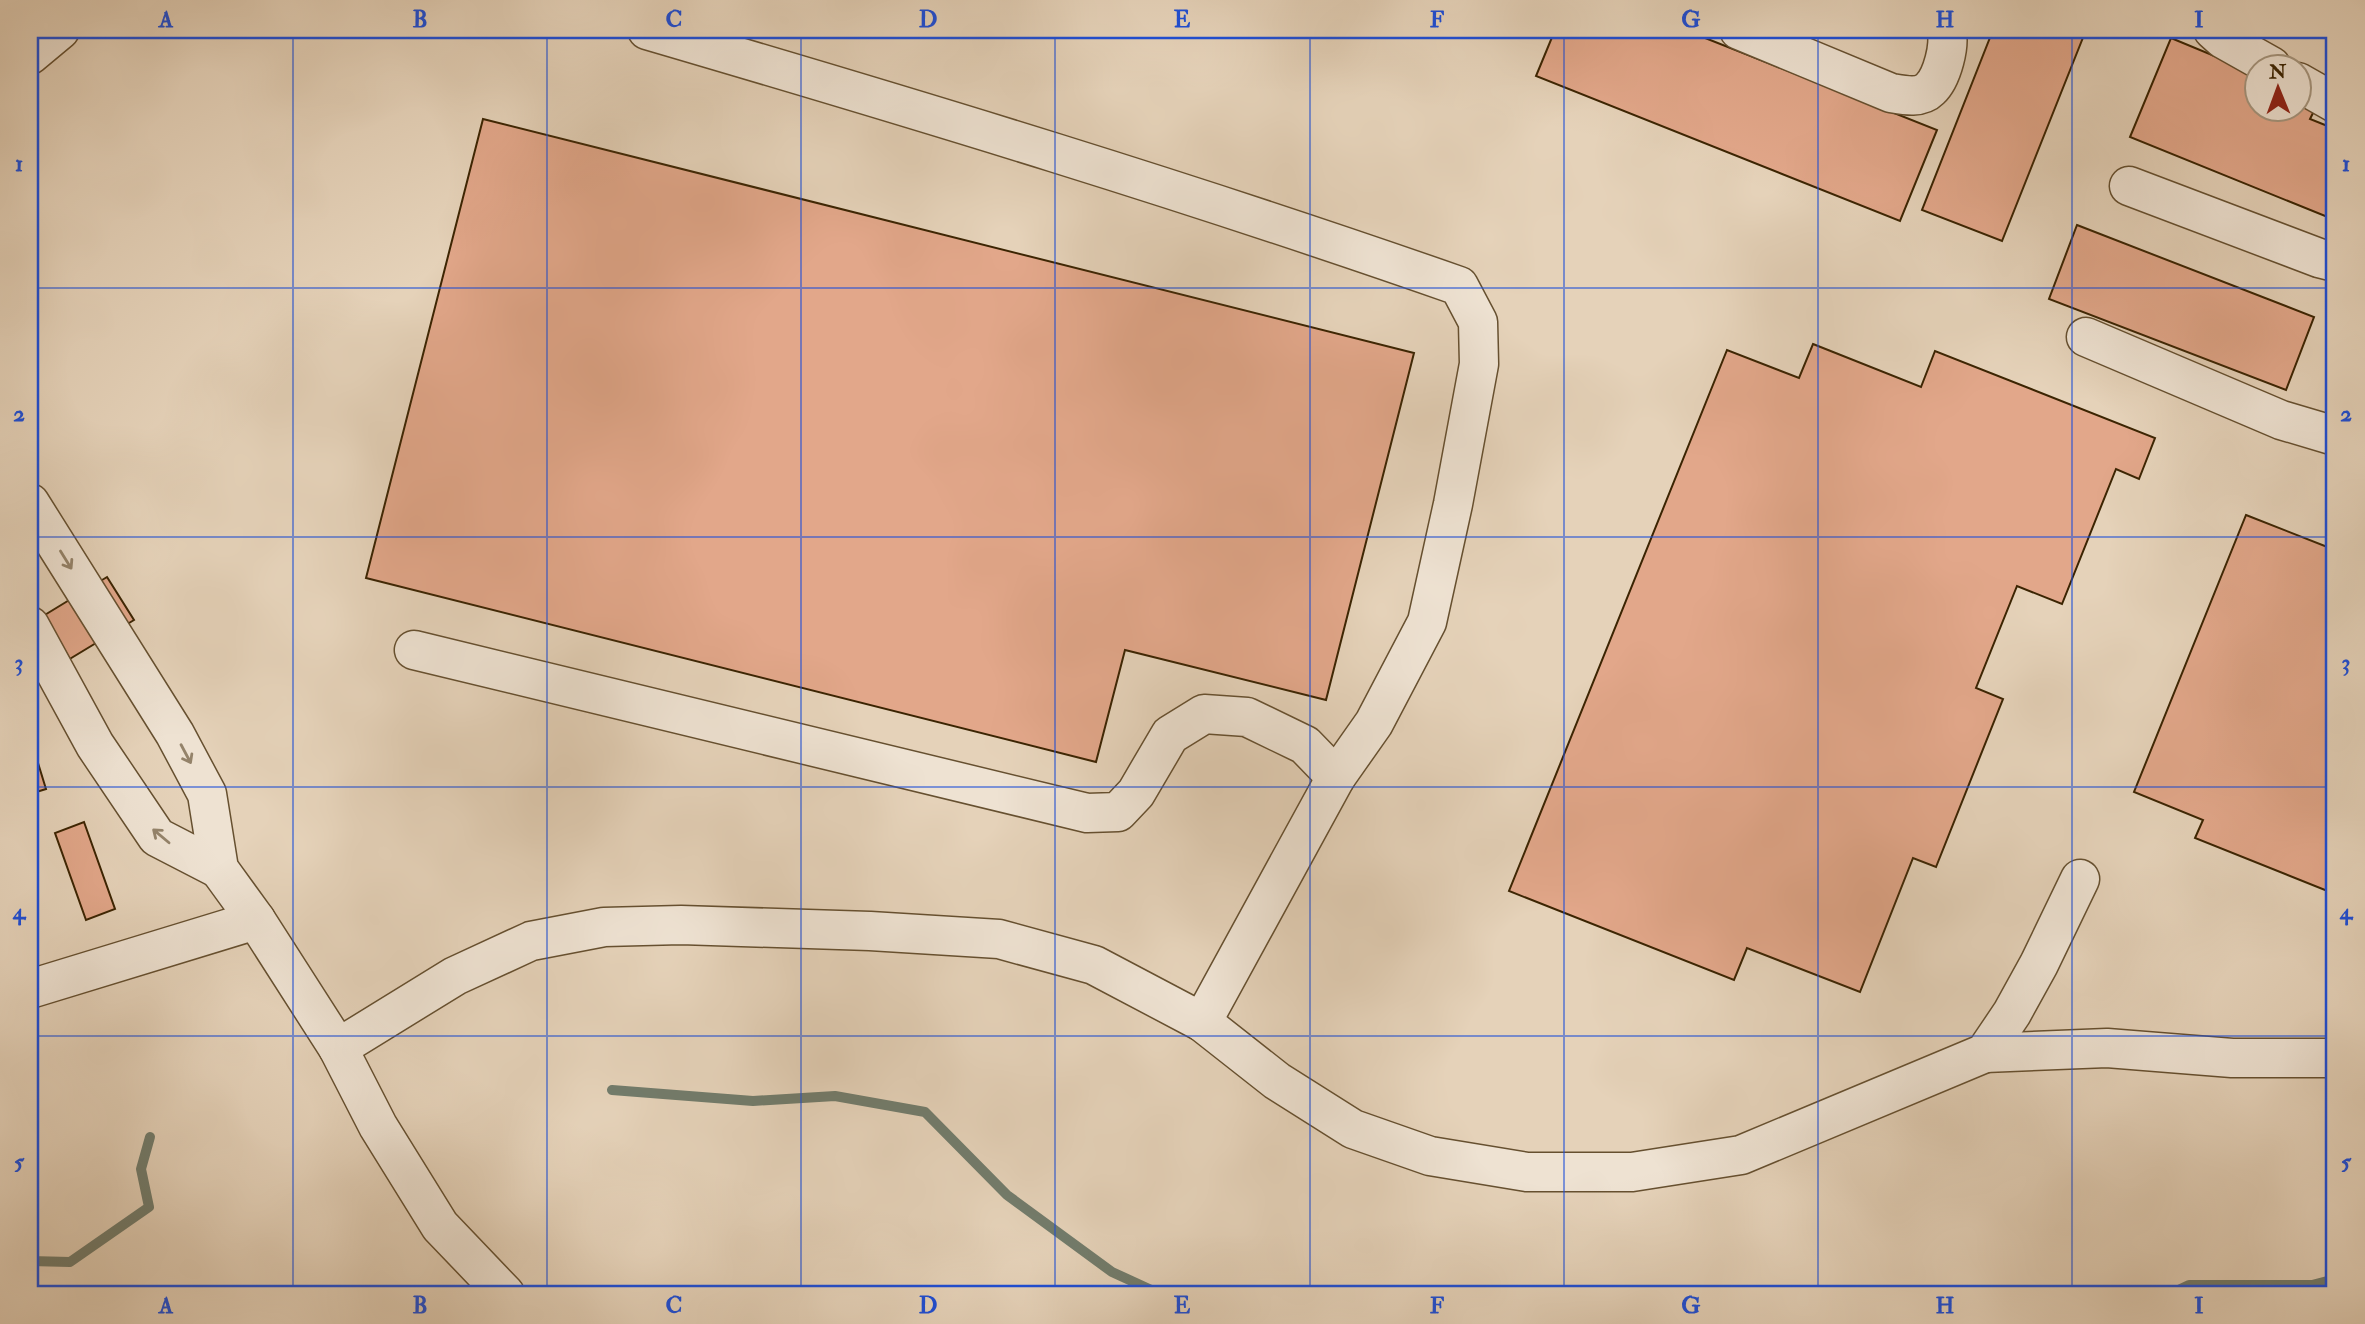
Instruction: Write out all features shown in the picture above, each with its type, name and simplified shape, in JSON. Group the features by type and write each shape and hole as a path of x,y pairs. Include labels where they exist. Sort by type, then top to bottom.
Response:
{"street":[{"path":"30,55 60,30"},
{"path":"647,30 972,125 1292,227 1459,286 1478,322 1479,364 1453,504 1427,622 1374,723 1336,776 1202,1022"},
{"path":"1739,30 1891,93 1908,96 1930,89 1936,79 1949,43 1946,30"},
{"path":"2213,30 2246,52"},
{"path":"2312,90 2335,103"},
{"path":"2129,186 2319,258 2335,261"},
{"path":"2086,337 2281,420 2335,436"},
{"path":"30,503 175,734 208,794 219,869"},
{"path":"30,626 95,746 157,837 219,869 256,920 338,1048 377,1126 440,1226 505,1294"},
{"path":"414,650 1087,813 1118,812 1136,793 1170,735 1204,714 1247,717 1305,745 1336,776"},
{"path":"1985,1053 2012,1013 2039,964 2080,879"},
{"path":"30,989 256,920"},
{"path":"338,1048 455,976 531,942 604,927 708,926 870,931 999,939 1094,965 1202,1022 1277,1081 1353,1129 1430,1156 1527,1172 1632,1172 1741,1155 1985,1053 2107,1048 2232,1058 2335,1058"}],"building":[{"path":"1555,30 1685,30 1937,130 1900,221 1536,76"},
{"path":"1993,30 2086,30 2002,241 1922,210"},
{"path":"2171,38 2242,67 2242,122 2312,122 2312,120 2335,129 2335,220 2130,137"},
{"path":"483,119 1414,353 1326,700 1125,650 1096,762 366,578"},
{"path":"2077,225 2314,317 2286,390 2049,299"},
{"path":"1813,344 1921,387 1935,351 2155,438 2139,479 2116,469 2062,604 2017,586 1976,688 2003,699 1936,867 1913,858 1860,992 1747,948 1734,980 1509,891 1727,350 1799,378"},
{"path":"2246,515 2335,550 2335,894 2195,838 2203,820 2134,792"},
{"path":"107,577 134,620 30,683 30,624"},
{"path":"30,737 46,789 30,794"},
{"path":"84,822 115,909 86,920 55,833"}],"waterway":[{"path":"612,1090 753,1101 835,1096 925,1112 1007,1195 1112,1272 1160,1294"},
{"path":"30,1261 70,1262 149,1207 141,1169 150,1137"},
{"path":"2170,1294 2189,1285 2312,1285 2335,1279"}]}
